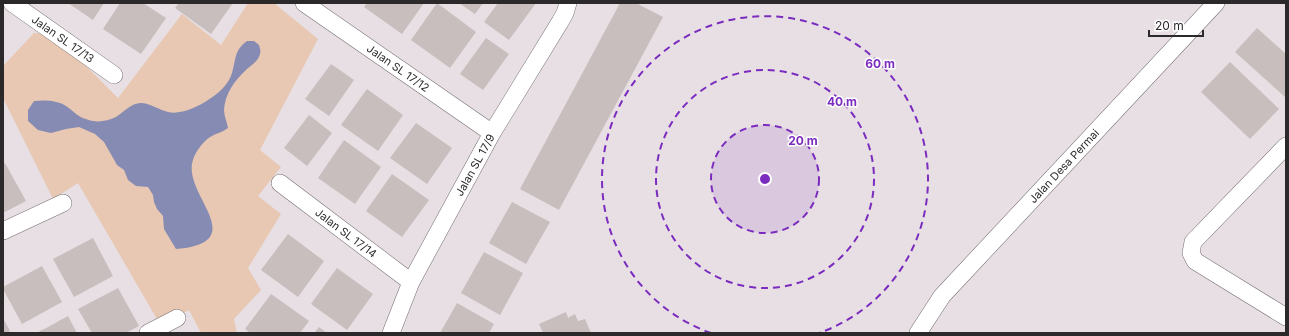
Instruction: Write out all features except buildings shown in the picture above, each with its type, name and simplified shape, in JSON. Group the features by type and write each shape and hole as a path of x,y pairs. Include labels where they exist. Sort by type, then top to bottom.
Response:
{"street":[{"path":"3,14 8,3"},
{"name":"Jalan SL 17/13","path":"12,3 114,75"},
{"name":"Jalan SL 17/12","path":"304,3 492,133"},
{"name":"Jalan SL 17/9","path":"391,333 411,282 492,133 560,22 568,3"},
{"name":"Jalan Desa Permai","path":"918,333 942,296 1216,3"},
{"path":"1286,146 1193,242 1191,253 1195,261 1286,317"},
{"name":"Jalan SL 17/14","path":"280,183 411,282"},
{"path":"3,231 63,203"},
{"path":"148,333 177,318"}],"shaded area":[{"path":"248,3 274,3 318,39 260,150 281,167 258,196 281,214 248,268 261,290 234,319 237,333 201,333 189,310 161,326 78,183 53,199 3,98 3,66 34,33 50,34 88,68 118,98 182,14 221,45"}],"water":[{"path":"247,41 254,41 259,45 260,53 256,61 238,79 228,93 224,114 228,128 206,140 198,150 193,160 192,173 196,187 209,215 212,227 210,237 199,245 176,249 164,229 163,216 157,209 153,195 148,187 136,186 128,180 124,170 117,165 104,142 95,134 79,127 51,133 38,130 28,121 28,110 34,101 50,101 59,103 66,106 76,114 92,121 102,121 116,117 131,106 138,103 173,113 189,110 212,98 226,85 231,77 236,56 240,48"}]}
